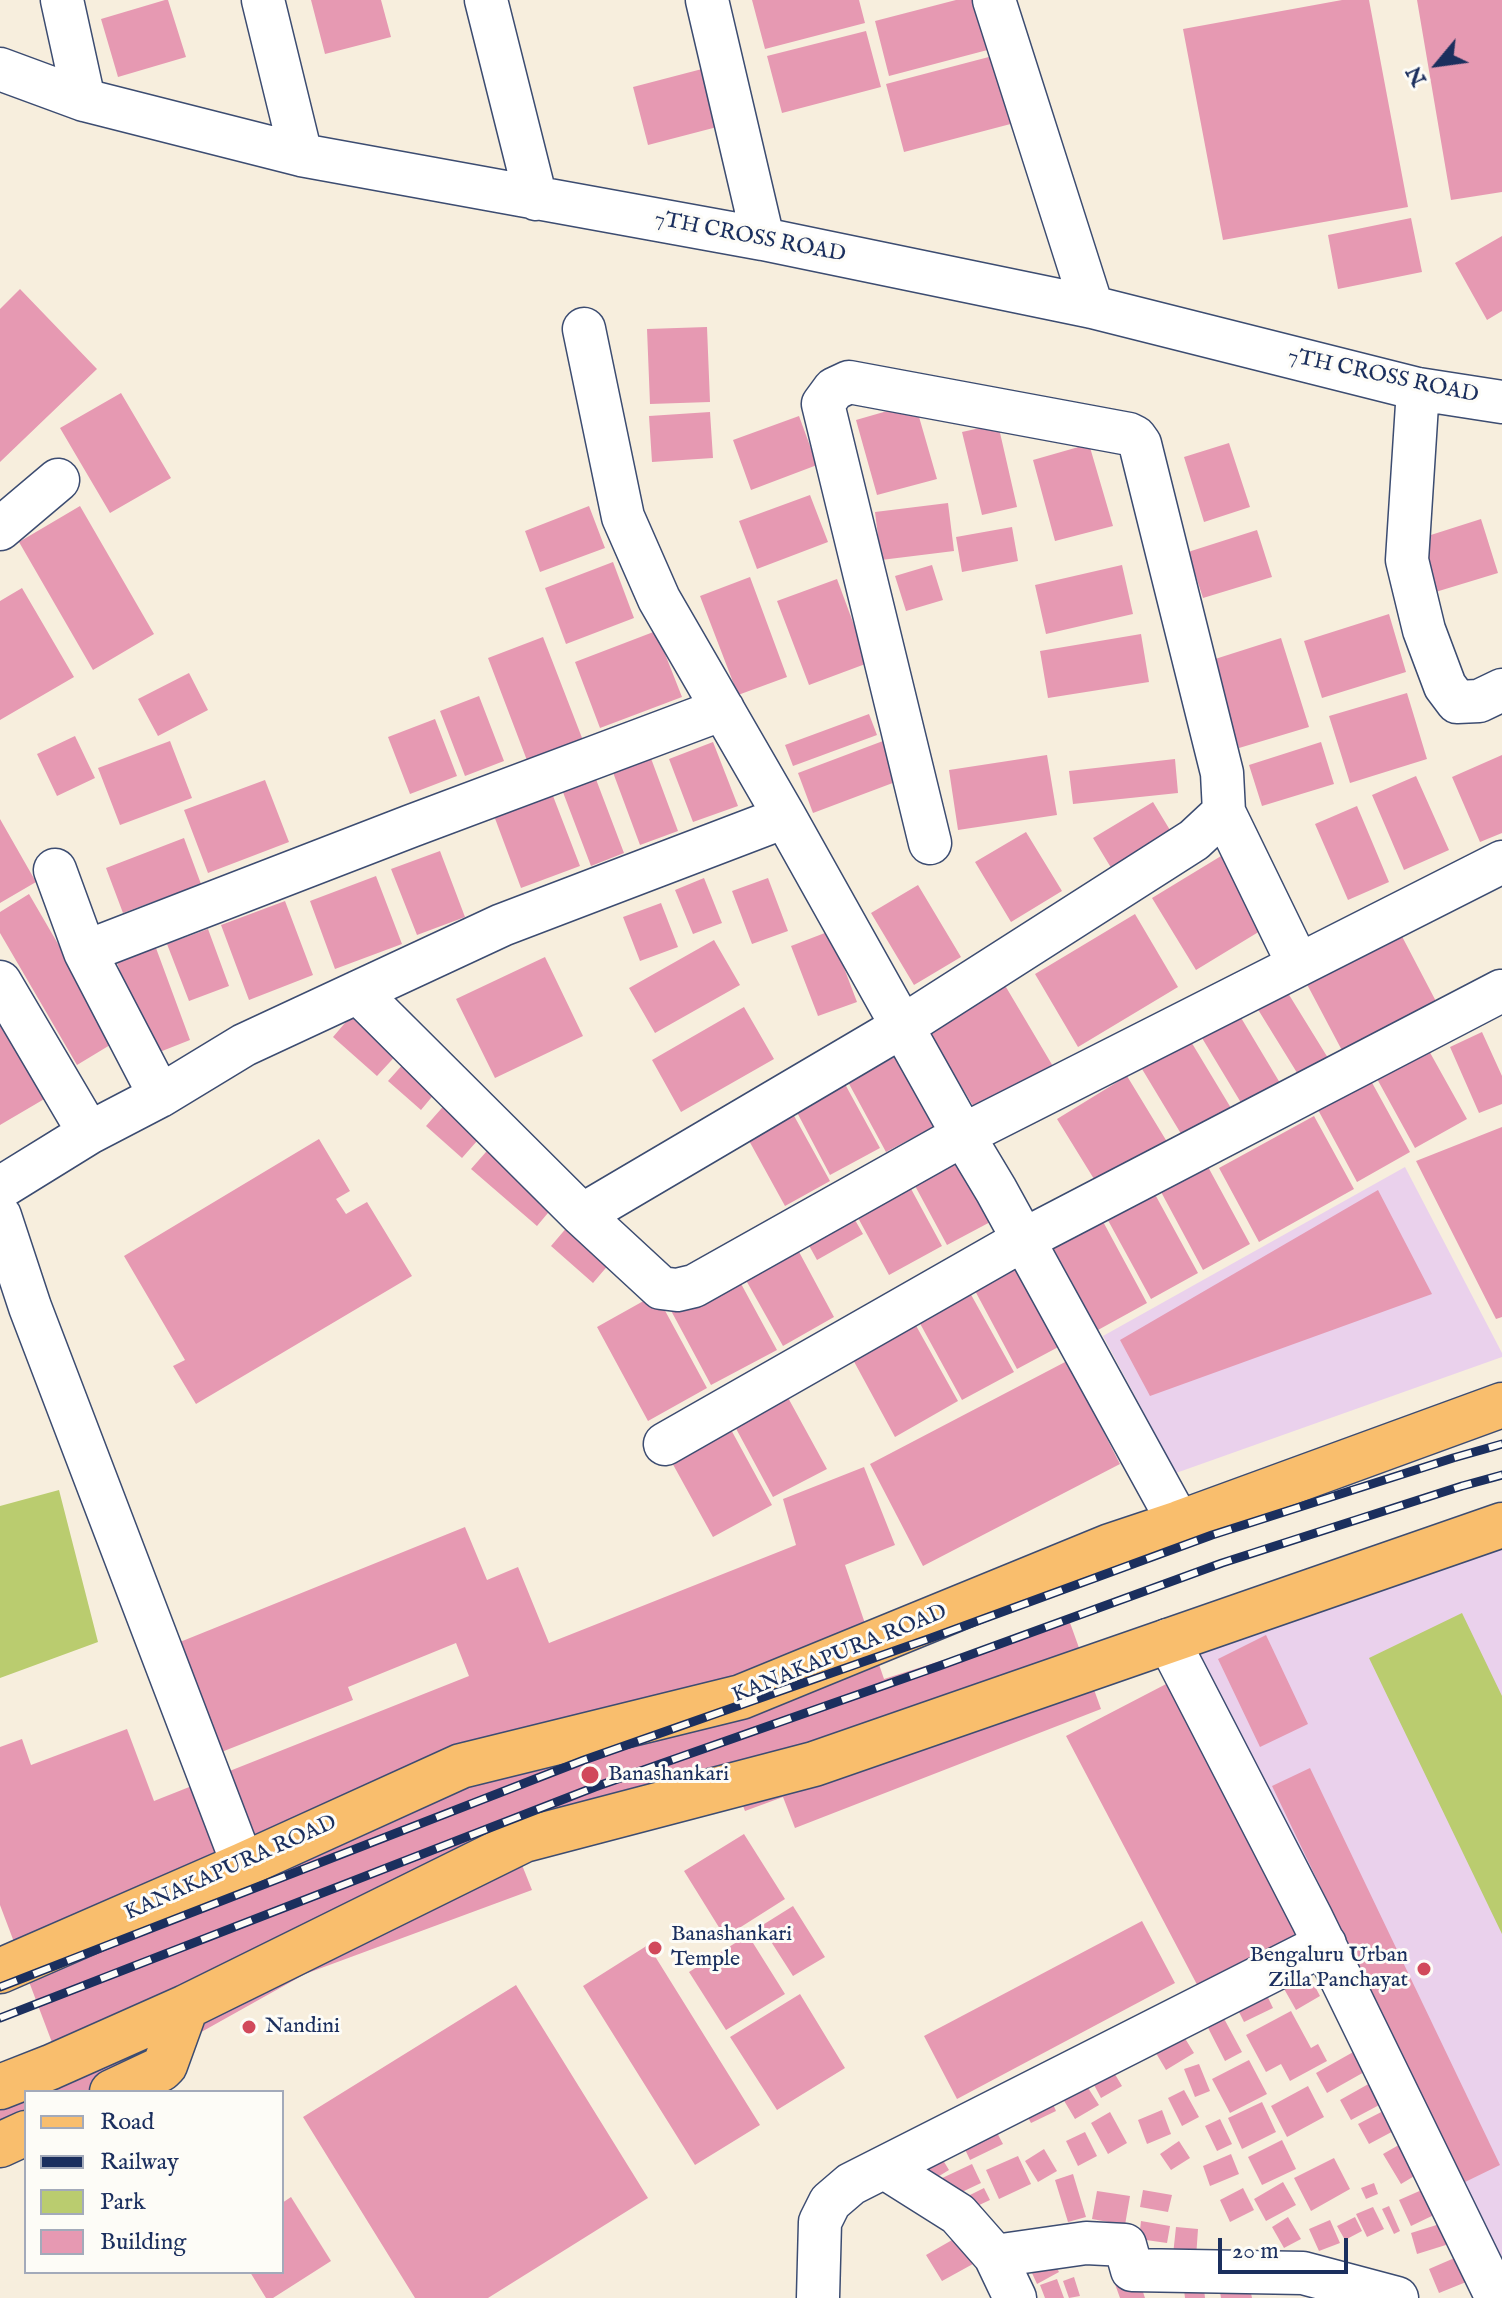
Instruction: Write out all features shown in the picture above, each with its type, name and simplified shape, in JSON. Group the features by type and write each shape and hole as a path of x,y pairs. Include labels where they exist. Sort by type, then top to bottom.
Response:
{"main road":[{"name":"KANAKAPURA ROAD","path":"2,1969 461,1766 741,1697 1110,1546 1502,1405"},
{"path":"0,2087 186,2007 524,1840 814,1764 1502,1525"},
{"path":"116,2090 165,2065 186,2007"},
{"path":"0,2145 24,2134"}],"street":[{"path":"62,0 84,100"},
{"path":"263,0 301,155"},
{"path":"486,0 536,199"},
{"path":"707,0 763,239"},
{"path":"994,0 1092,307"},
{"name":"7TH CROSS ROAD","path":"0,69 84,100 301,155 763,239 1092,307 1418,389 1502,402"},
{"path":"584,329 623,517 659,599 903,1026 1179,1523"},
{"path":"930,843 823,404 834,389 849,382 1135,437 1140,444 1222,773 1224,812 1298,964"},
{"path":"1418,389 1407,560 1424,630 1445,686 1457,702 1479,701 1502,690"},
{"path":"0,529 58,480"},
{"path":"85,952 723,709"},
{"path":"582,1215 903,1026 1194,840 1224,812"},
{"path":"0,1188 89,1133 160,1096 244,1045 502,925 785,817"},
{"path":"358,992 582,1215 661,1288 677,1290 694,1286 963,1135 1502,862"},
{"path":"55,870 85,952 160,1096"},
{"path":"0,982 89,1133"},
{"path":"665,1444 1023,1240 1501,991"},
{"path":"0,1216 30,1307 243,1865"},
{"path":"1168,1640 1325,1944 1497,2298"},
{"path":"818,2298 820,2222 830,2202 851,2184 1325,1944"},
{"path":"885,2168 958,2214 995,2256 1015,2298"},
{"path":"995,2256 1086,2243 1125,2245 1132,2270 1303,2273 1397,2298"}],"shaded area":[{"path":"1405,1167 1502,1357 1176,1473 1103,1336"},
{"name":"Bengaluru Urban Zilla Panchayat","path":"1502,1547 1502,2288 1192,1649"}],"green space":[{"path":"59,1490 98,1642 0,1678 0,1506"},
{"path":"1462,1613 1502,1696 1502,1934 1369,1658"}],"building":[{"path":"168,0 186,57 118,77 101,19"},
{"path":"311,0 381,0 391,37 325,54"},
{"path":"752,0 859,0 865,23 765,49"},
{"path":"956,0 983,0 995,48 889,76 875,21"},
{"path":"1342,0 1369,0 1408,207 1223,240 1183,29"},
{"path":"1417,0 1502,0 1502,192 1451,200"},
{"path":"866,31 881,87 782,113 767,56"},
{"path":"1004,53 1022,121 904,152 886,84"},
{"path":"702,69 717,127 648,145 633,87"},
{"path":"1411,218 1422,272 1338,289 1328,235"},
{"path":"1502,236 1502,311 1487,320 1455,263"},
{"path":"20,289 97,369 0,462 0,309"},
{"path":"707,327 710,402 650,404 647,329"},
{"path":"121,393 171,478 110,513 60,428"},
{"path":"915,403 937,479 877,495 856,420"},
{"path":"710,412 713,458 652,462 649,416"},
{"path":"799,416 817,465 751,490 733,440"},
{"path":"998,424 1017,507 982,515 962,432"},
{"path":"1229,443 1250,507 1204,522 1184,457"},
{"path":"1089,444 1113,526 1055,541 1033,460"},
{"path":"810,495 828,542 757,569 739,521"},
{"path":"948,503 954,551 881,560 875,512"},
{"path":"80,506 154,634 93,670 19,542"},
{"path":"589,506 605,548 540,572 525,531"},
{"path":"1481,519 1498,573 1429,594 1412,541"},
{"path":"1012,527 1018,561 962,572 956,537"},
{"path":"1257,530 1272,577 1203,598 1188,552"},
{"path":"613,562 634,618 566,644 545,588"},
{"path":"932,565 943,600 906,611 895,576"},
{"path":"1122,565 1133,614 1046,634 1035,585"},
{"path":"750,577 787,677 738,695 700,596"},
{"path":"837,579 868,663 809,685 777,601"},
{"path":"22,588 74,677 0,720 0,601"},
{"path":"1389,614 1406,672 1322,698 1304,641"},
{"path":"656,631 682,697 600,728 575,662"},
{"path":"1141,634 1149,682 1048,698 1040,651"},
{"path":"543,637 584,743 528,763 488,658"},
{"path":"1281,638 1309,727 1239,748 1212,660"},
{"path":"189,673 208,710 158,736 138,699"},
{"path":"1407,693 1427,759 1350,783 1329,716"},
{"path":"479,696 504,761 465,776 440,711"},
{"path":"869,714 877,735 793,766 785,745"},
{"path":"435,719 457,776 410,794 388,737"},
{"path":"75,736 95,778 57,796 37,754"},
{"path":"170,741 192,798 120,825 98,768"},
{"path":"883,741 898,781 813,813 798,773"},
{"path":"713,742 738,806 693,822 669,759"},
{"path":"1321,742 1334,784 1262,806 1249,765"},
{"path":"649,753 678,831 640,845 611,767"},
{"path":"1047,755 1057,815 958,830 949,770"},
{"path":"1502,755 1502,833 1480,842 1452,777"},
{"path":"1175,759 1178,793 1073,804 1069,771"},
{"path":"594,774 624,853 591,866 561,787"},
{"path":"1416,776 1449,850 1404,870 1372,795"},
{"path":"265,780 289,842 208,873 184,810"},
{"path":"548,783 580,866 521,888 490,805"},
{"path":"1153,802 1173,835 1113,871 1093,838"},
{"path":"1357,806 1389,882 1348,900 1315,824"},
{"path":"0,819 36,882 0,903"},
{"path":"1026,832 1062,891 1011,922 975,862"},
{"path":"184,838 201,884 123,913 106,868"},
{"path":"440,851 465,917 417,935 391,869"},
{"path":"1226,853 1270,925 1196,970 1152,898"},
{"path":"376,876 402,944 335,969 310,901"},
{"path":"704,878 722,923 693,934 675,890"},
{"path":"768,878 788,931 752,944 732,891"},
{"path":"918,885 961,957 914,985 871,913"},
{"path":"29,894 115,1042 77,1065 0,933 0,912"},
{"path":"285,901 313,975 249,1000 221,925"},
{"path":"661,903 678,947 640,961 623,917"},
{"path":"1135,914 1178,987 1078,1047 1035,974"},
{"path":"1395,923 1440,1009 1346,1058 1301,973"},
{"path":"208,929 229,986 189,1001 167,944"},
{"path":"830,931 857,1002 818,1016 791,946"},
{"path":"153,940 190,1040 152,1055 114,955"},
{"path":"714,940 740,985 655,1033 629,988"},
{"path":"545,957 583,1036 495,1078 456,999"},
{"path":"1003,982 1054,1068 978,1114 926,1028"},
{"path":"1283,985 1328,1058 1299,1076 1254,1003"},
{"path":"744,1007 774,1059 681,1112 652,1060"},
{"path":"356,1010 401,1050 377,1076 333,1037"},
{"path":"1237,1011 1280,1083 1243,1106 1199,1033"},
{"path":"0,1018 46,1098 0,1125"},
{"path":"1482,1032 1502,1076 1502,1104 1479,1113 1450,1047"},
{"path":"1187,1035 1234,1113 1186,1142 1139,1064"},
{"path":"1428,1049 1467,1119 1415,1148 1376,1077"},
{"path":"413,1053 445,1081 421,1110 388,1081"},
{"path":"895,1057 933,1127 886,1152 848,1082"},
{"path":"840,1075 880,1148 830,1175 791,1101"},
{"path":"1127,1076 1172,1150 1102,1192 1057,1119"},
{"path":"1370,1079 1410,1152 1357,1182 1317,1108"},
{"path":"448,1101 484,1133 462,1158 426,1126"},
{"path":"787,1103 830,1181 785,1206 742,1128"},
{"path":"1314,1116 1354,1189 1259,1242 1219,1168"},
{"path":"1502,1127 1502,1317 1496,1319 1416,1161"},
{"path":"319,1139 350,1191 336,1199 346,1214 367,1202 412,1276 196,1404 173,1366 185,1360 124,1256"},
{"path":"493,1144 558,1201 537,1226 471,1169"},
{"path":"954,1145 994,1220 947,1245 907,1171"},
{"path":"1207,1165 1250,1244 1203,1270 1160,1190"},
{"path":"903,1174 942,1246 889,1275 850,1203"},
{"path":"1151,1187 1198,1273 1151,1299 1104,1213"},
{"path":"1378,1190 1432,1294 1150,1396 1120,1340"},
{"path":"847,1206 863,1234 817,1260 801,1231"},
{"path":"1100,1216 1147,1303 1098,1330 1051,1244"},
{"path":"574,1219 616,1256 593,1283 551,1246"},
{"path":"791,1237 834,1317 783,1346 738,1266"},
{"path":"1019,1261 1064,1344 1017,1369 973,1287"},
{"path":"733,1269 777,1350 711,1385 668,1305"},
{"path":"969,1291 1014,1372 962,1400 917,1318"},
{"path":"656,1294 707,1388 648,1421 597,1327"},
{"path":"914,1322 958,1401 895,1437 851,1356"},
{"path":"1067,1361 1120,1464 923,1566 870,1464"},
{"path":"786,1394 827,1469 773,1497 733,1423"},
{"path":"729,1426 772,1505 713,1537 670,1459"},
{"path":"864,1467 895,1545 845,1565 884,1679 1069,1620 1101,1709 795,1828 783,1797 745,1811 734,1783 522,1865 532,1890 305,1974 98,2090 24,2090 24,2131 0,2144 0,2084 56,2053 0,1905 0,1747 22,1739 31,1765 127,1729 154,1801 469,1676 456,1643 348,1687 353,1700 219,1753 175,1644 465,1527 487,1580 518,1567 549,1643 796,1545 783,1499"},
{"path":"1266,1635 1308,1724 1260,1747 1218,1659"},
{"path":"1170,1682 1307,1942 1203,1996 1066,1736"},
{"path":"1310,1768 1500,2165 1463,2183 1272,1786"},
{"path":"744,1834 785,1899 725,1937 684,1871"},
{"path":"793,1906 825,1957 793,1976 761,1926"},
{"path":"1142,1921 1175,1983 957,2099 924,2036"},
{"path":"748,1935 785,1994 726,2030 689,1972"},
{"path":"648,1945 760,2125 695,2165 583,1986"},
{"path":"1308,1973 1320,1996 1296,2010 1283,1987"},
{"path":"1261,1983 1273,2008 1244,2022 1232,1998"},
{"path":"516,1985 648,2198 488,2298 415,2298 303,2117"},
{"path":"800,1994 845,2068 777,2110 730,2037"},
{"path":"1291,2011 1311,2048 1318,2044 1327,2061 1290,2081 1281,2064 1266,2072 1246,2035"},
{"path":"1221,2013 1242,2052 1225,2061 1205,2022"},
{"path":"1178,2027 1194,2053 1166,2070 1150,2043"},
{"path":"1355,2051 1366,2071 1327,2093 1316,2073"},
{"path":"1249,2060 1267,2094 1230,2113 1212,2079"},
{"path":"1199,2064 1210,2091 1195,2097 1184,2069"},
{"path":"1113,2071 1122,2086 1101,2098 1093,2083"},
{"path":"1083,2080 1099,2105 1075,2119 1060,2094"},
{"path":"1372,2082 1383,2103 1351,2120 1340,2100"},
{"path":"1308,2086 1324,2117 1287,2137 1271,2106"},
{"path":"1184,2090 1199,2117 1182,2126 1168,2098"},
{"path":"1049,2095 1056,2111 1031,2123 1023,2108"},
{"path":"1262,2102 1276,2132 1242,2149 1228,2118"},
{"path":"1391,2107 1401,2127 1369,2144 1358,2124"},
{"path":"1162,2110 1171,2134 1147,2144 1138,2120"},
{"path":"1110,2112 1127,2143 1108,2154 1091,2123"},
{"path":"1220,2119 1232,2144 1217,2151 1205,2126"},
{"path":"994,2127 1003,2144 970,2160 962,2143"},
{"path":"1085,2132 1097,2156 1078,2166 1066,2141"},
{"path":"1282,2140 1296,2169 1262,2185 1248,2157"},
{"path":"1179,2141 1190,2158 1171,2170 1160,2154"},
{"path":"1404,2142 1421,2172 1401,2184 1383,2154"},
{"path":"935,2147 949,2170 926,2184 912,2160"},
{"path":"1044,2149 1057,2171 1038,2182 1025,2161"},
{"path":"1231,2154 1239,2174 1210,2186 1203,2166"},
{"path":"1018,2156 1031,2184 999,2199 986,2170"},
{"path":"1334,2158 1350,2189 1311,2211 1294,2178"},
{"path":"972,2164 981,2183 947,2199 938,2180"},
{"path":"1073,2174 1086,2217 1068,2222 1055,2180"},
{"path":"1283,2182 1296,2205 1266,2221 1254,2199"},
{"path":"1374,2183 1378,2194 1366,2199 1361,2188"},
{"path":"984,2188 990,2200 962,2213 956,2202"},
{"path":"1243,2188 1254,2210 1230,2222 1220,2200"},
{"path":"1424,2189 1436,2214 1411,2226 1399,2200"},
{"path":"1143,2190 1172,2195 1168,2212 1140,2207"},
{"path":"1097,2191 1130,2196 1125,2225 1092,2219"},
{"path":"291,2197 331,2261 273,2298 266,2298 251,2274 284,2274 284,2202"},
{"path":"1389,2206 1400,2231 1394,2234 1382,2209"},
{"path":"1373,2207 1384,2229 1367,2237 1356,2214"},
{"path":"1288,2217 1301,2239 1284,2248 1272,2227"},
{"path":"1355,2217 1362,2231 1345,2240 1337,2226"},
{"path":"1330,2220 1340,2243 1319,2251 1309,2229"},
{"path":"1141,2221 1170,2226 1167,2243 1139,2239"},
{"path":"1443,2223 1449,2244 1417,2254 1411,2233"},
{"path":"1176,2227 1198,2229 1196,2258 1173,2255"},
{"path":"966,2232 982,2259 942,2281 926,2255"},
{"path":"1048,2251 1059,2272 1037,2284 1027,2262"},
{"path":"1466,2253 1476,2278 1439,2293 1429,2269"},
{"path":"1074,2277 1080,2296 1069,2298 1063,2281"},
{"path":"1138,2277 1145,2298 1120,2298 1115,2284"},
{"path":"1057,2279 1064,2298 1045,2298 1040,2285"},
{"path":"1203,2279 1205,2298 1185,2298 1183,2282"},
{"path":"1248,2279 1252,2298 1221,2298 1219,2286"}],"railway":[{"path":"0,1987 584,1760 1212,1535 1502,1444"},
{"path":"0,2018 595,1787 1222,1563 1502,1475"}],"place":[{"name":"Banashankari","path":"590,1775"},
{"name":"Banashankari Temple","path":"655,1948"},
{"name":"Bengaluru Urban Zilla Panchayat","path":"1424,1969"},
{"name":"Nandini","path":"249,2027"}]}
